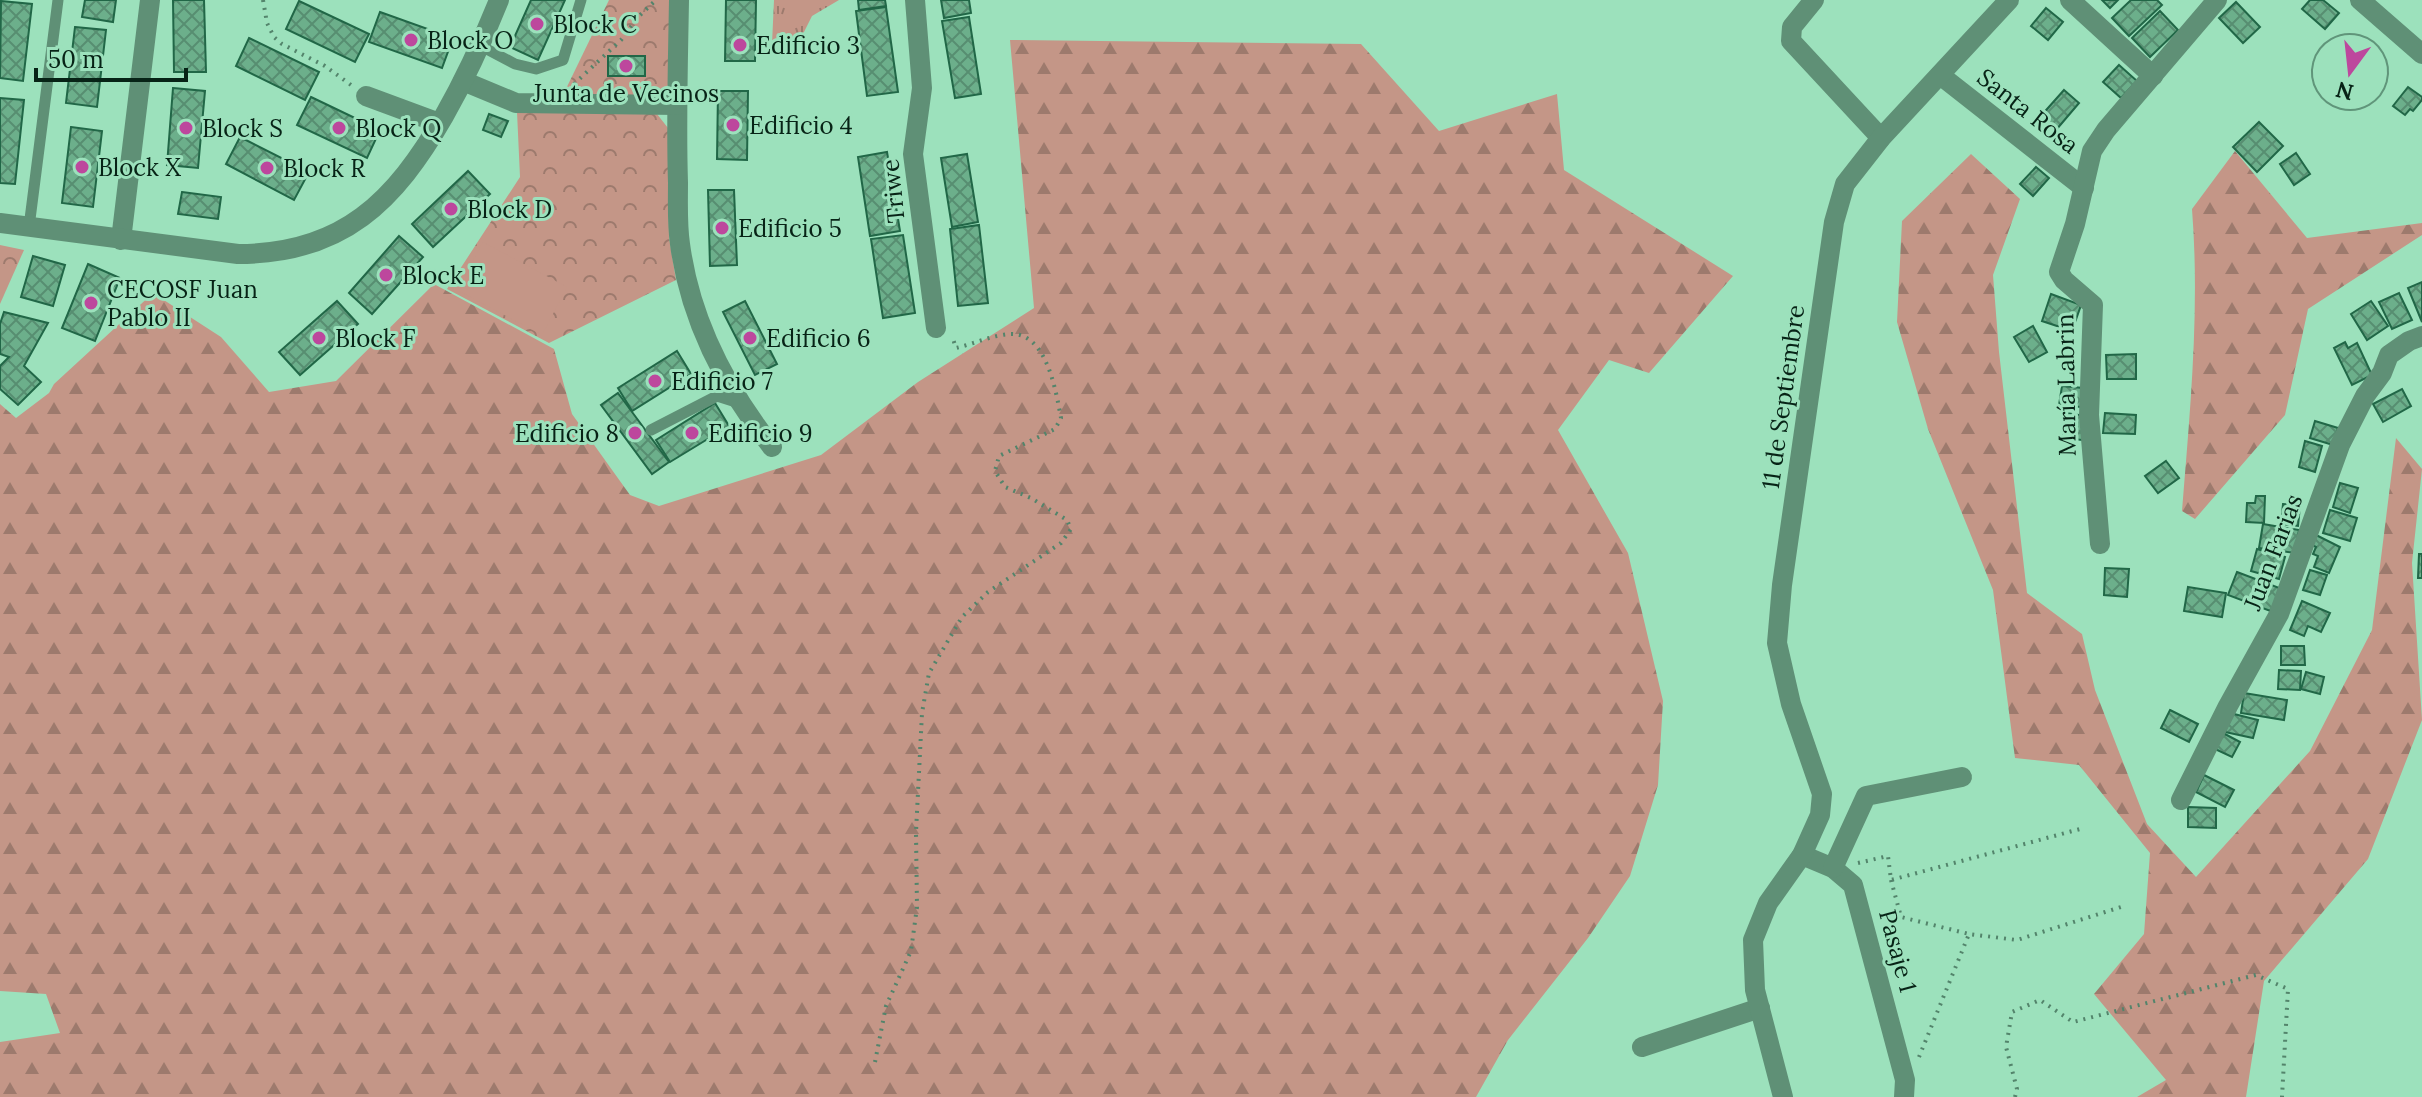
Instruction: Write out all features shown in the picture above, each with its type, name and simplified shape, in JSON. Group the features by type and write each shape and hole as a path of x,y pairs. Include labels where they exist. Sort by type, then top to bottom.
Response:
{"street":[{"path":"121,240 150,0"},
{"path":"0,223 238,254 269,253 317,241 340,231 381,202 417,160 463,81 499,0"},
{"path":"679,0 677,105 680,242 685,271 701,327 719,367 739,403 772,447"},
{"name":"Triwe","path":"915,0 922,88 913,154 936,328"},
{"path":"1814,0 1792,27 1791,41 1881,138"},
{"name":"11 de Septiembre","path":"1783,1097 1755,990 1753,940 1768,903 1802,855 1820,815 1822,794 1791,704 1777,643 1782,585 1834,222 1845,184 1881,138 2009,0"},
{"path":"2070,0 2153,76"},
{"name":"María Labrin","path":"2100,544 2089,415 2093,305 2059,272 2092,151 2106,130 2217,0"},
{"path":"2360,0 2422,54"},
{"name":"Santa Rosa","path":"1940,75 2084,188"},
{"path":"463,81 516,103 677,105"},
{"path":"366,96 439,123"},
{"name":"Juan Farias","path":"2181,800 2279,614 2340,445 2365,396 2382,373 2389,355 2422,336"},
{"path":"1833,868 1866,796 1962,777"},
{"name":"Pasaje 1","path":"1802,855 1833,868 1853,885 1905,1093"},
{"path":"1642,1047 1760,1008"}],"lane":[{"path":"29,227 58,0"},
{"path":"479,45 515,64 536,69 563,60 581,0"},
{"path":"651,430 717,396 739,403"}],"path":[{"path":"263,0 267,23 274,37 325,66 366,96"},
{"path":"565,91 605,55 656,0"},
{"path":"875,1062 886,1006 911,951 917,907 916,832 922,713 929,673 962,617 988,592 1061,543 1071,529 1067,520 1031,498 1005,487 995,471 999,456 1055,429 1061,418 1041,350 1028,339 1013,334 956,348 950,325 936,328"},
{"path":"1891,880 2080,829"},
{"path":"1833,868 1888,856 1901,917 1969,934 2017,940 2121,907"},
{"path":"1905,1093 1969,934"},
{"path":"2015,1097 2017,1089 2006,1047 2012,1012 2040,1000 2073,1022 2256,975 2288,989 2282,1097"}],"green space":[{"path":"609,0 671,0 669,84 657,96 563,95"},
{"path":"774,0 839,0 812,16 798,44 772,44"},
{"path":"1010,40 1361,44 1439,131 1557,94 1564,170 1733,276 1649,373 1609,360 1558,430 1628,553 1663,701 1658,785 1630,876 1588,938 1508,1040 1476,1097 0,1097 0,1042 60,1033 46,994 0,991 0,404 16,418 49,393 54,384 153,293 221,337 269,392 336,381 434,284 554,349 572,414 630,495 659,506 821,455 918,382 1034,308"},
{"path":"517,112 657,114 668,128 669,237 676,280 549,343 447,289 520,177"},
{"path":"2235,151 2307,238 2422,223 2422,235 2308,309 2285,415 2195,519 2182,511 2194,323 2192,209"},
{"path":"1971,154 2020,199 1993,275 2027,593 2082,634 2095,690 2147,824 2196,877 2310,751 2372,630 2396,438 2422,469 2412,563 2422,720 2368,859 2264,981 2246,1097 2137,1097 2166,1080 2094,994 2144,934 2150,853 2079,765 2015,758 1993,590 1928,429 1897,322 1902,221"},
{"path":"483,242 567,287 542,335 457,290"},
{"path":"0,245 24,250 0,304"}],"building":[{"path":"85,0 116,0 113,22 82,17"},
{"path":"173,0 204,0 206,72 174,72"},
{"name":"Block C","path":"531,0 565,0 538,60 510,47"},
{"name":"Edificio 3","path":"726,0 756,0 755,61 725,61"},
{"path":"858,0 885,0 886,6 859,10"},
{"path":"941,0 969,0 971,13 944,18"},
{"path":"2102,0 2118,0 2110,8"},
{"path":"2131,0 2157,0 2162,5 2129,36 2112,18"},
{"path":"2310,0 2323,0 2339,13 2325,29 2302,9"},
{"path":"1,1 32,4 23,81 0,78"},
{"path":"299,1 369,34 355,62 286,29"},
{"path":"2236,2 2260,27 2243,43 2219,18"},
{"path":"886,7 898,92 867,96 856,11"},
{"path":"2046,8 2063,22 2048,40 2031,26"},
{"path":"2160,11 2178,30 2150,57 2132,38"},
{"name":"Block O","path":"380,12 453,38 442,68 369,42"},
{"path":"969,17 981,94 955,98 942,21"},
{"path":"75,27 106,30 97,107 66,103"},
{"path":"249,38 319,72 305,100 236,66"},
{"name":"Junta de Vecinos","path":"608,56 645,56 645,76 608,76"},
{"path":"2119,65 2137,81 2121,98 2103,82"},
{"path":"2408,87 2422,100 2405,115 2393,106"},
{"name":"Block S","path":"173,88 205,91 198,168 167,165"},
{"path":"2064,90 2079,103 2056,130 2040,117"},
{"name":"Edificio 4","path":"718,91 748,91 747,160 717,159"},
{"name":"Block Q","path":"311,97 380,130 367,158 297,125"},
{"path":"0,98 24,100 15,184 0,183"},
{"path":"489,114 508,121 501,137 483,130"},
{"path":"2259,122 2283,146 2257,172 2233,147"},
{"name":"Block X","path":"71,127 102,131 93,207 62,203"},
{"name":"Block R","path":"240,137 309,172 294,200 226,164"},
{"path":"887,152 900,231 870,236 858,157"},
{"path":"2296,153 2310,174 2294,185 2280,164"},
{"path":"967,154 978,222 952,227 941,158"},
{"path":"2036,167 2049,178 2033,196 2020,184"},
{"name":"Block D","path":"468,171 490,194 433,247 412,224"},
{"name":"Edificio 5","path":"708,190 734,190 737,265 710,266"},
{"path":"182,192 221,197 218,219 178,214"},
{"path":"979,225 988,303 958,306 950,229"},
{"path":"903,235 915,313 883,318 871,239"},
{"name":"Block E","path":"399,236 423,257 372,314 349,293"},
{"path":"33,256 65,265 53,306 21,297"},
{"name":"CECOSF Juan Pablo II","path":"88,264 120,278 95,341 62,328"},
{"path":"2422,282 2422,322 2408,288"},
{"path":"2399,293 2412,320 2392,329 2379,302"},
{"path":"2051,294 2081,305 2072,331 2042,321"},
{"name":"Block F","path":"337,301 358,324 300,375 279,352"},
{"name":"Edificio 6","path":"745,301 777,364 755,375 723,312"},
{"path":"2371,301 2388,326 2367,340 2351,314"},
{"path":"4,312 48,323 24,366 41,382 18,405 0,389 0,366 9,357 0,354 0,324"},
{"path":"2033,326 2047,352 2029,362 2014,337"},
{"path":"2345,342 2348,348 2357,343 2372,375 2352,385 2334,348"},
{"name":"Edificio 7","path":"677,351 691,374 632,411 618,388"},
{"path":"2136,354 2136,379 2107,379 2106,355"},
{"path":"2062,386 2083,388 2081,407 2059,405"},
{"path":"2402,389 2411,406 2383,422 2373,404"},
{"name":"Edificio 8","path":"618,393 669,462 652,474 601,405"},
{"name":"Edificio 9","path":"715,403 729,426 670,462 656,440"},
{"path":"2066,413 2086,416 2082,440 2063,438"},
{"path":"2105,413 2136,415 2135,434 2103,433"},
{"path":"2315,421 2338,428 2333,445 2310,438"},
{"path":"2305,441 2322,446 2315,472 2299,467"},
{"path":"2166,461 2179,478 2158,493 2145,476"},
{"path":"2340,483 2358,488 2350,513 2333,507"},
{"path":"2256,496 2265,496 2264,523 2246,522 2247,503 2255,503"},
{"path":"2283,504 2300,506 2298,526 2281,524"},
{"path":"2330,510 2357,518 2350,541 2323,533"},
{"path":"2263,524 2299,530 2295,553 2259,548"},
{"path":"2316,535 2340,547 2329,573 2314,567 2318,556 2313,554 2316,547 2312,545"},
{"path":"2257,549 2285,557 2279,579 2251,571"},
{"path":"2419,554 2422,554 2422,578 2418,578"},
{"path":"2105,568 2129,569 2127,597 2104,595"},
{"path":"2310,570 2327,575 2320,595 2303,590"},
{"path":"2237,572 2282,589 2273,612 2228,595"},
{"path":"2188,587 2226,593 2222,617 2184,611"},
{"path":"2302,601 2330,613 2321,632 2308,626 2304,636 2290,630"},
{"path":"2281,646 2304,646 2305,665 2281,665"},
{"path":"2279,670 2301,671 2300,690 2278,689"},
{"path":"2306,672 2324,677 2320,694 2301,689"},
{"path":"2244,693 2287,700 2284,720 2241,713"},
{"path":"2170,710 2198,724 2189,742 2161,728"},
{"path":"2230,713 2258,720 2253,738 2225,732"},
{"path":"2223,733 2240,742 2232,757 2215,749"},
{"path":"2204,775 2234,790 2225,807 2196,792"},
{"path":"2188,807 2216,808 2216,828 2188,827"}],"place":[{"name":"Block C","path":"537,24"},
{"name":"Block O","path":"411,40"},
{"name":"Edificio 3","path":"740,45"},
{"name":"Junta de Vecinos","path":"626,66"},
{"name":"Edificio 4","path":"733,125"},
{"name":"Block S","path":"186,128"},
{"name":"Block Q","path":"339,128"},
{"name":"Block X","path":"82,167"},
{"name":"Block R","path":"267,168"},
{"name":"Block D","path":"451,209"},
{"name":"Edificio 5","path":"722,228"},
{"name":"Block E","path":"386,275"},
{"name":"CECOSF Juan Pablo II","path":"91,303"},
{"name":"Block F","path":"319,338"},
{"name":"Edificio 6","path":"750,338"},
{"name":"Edificio 7","path":"655,381"},
{"name":"Edificio 8","path":"635,433"},
{"name":"Edificio 9","path":"692,433"}]}
